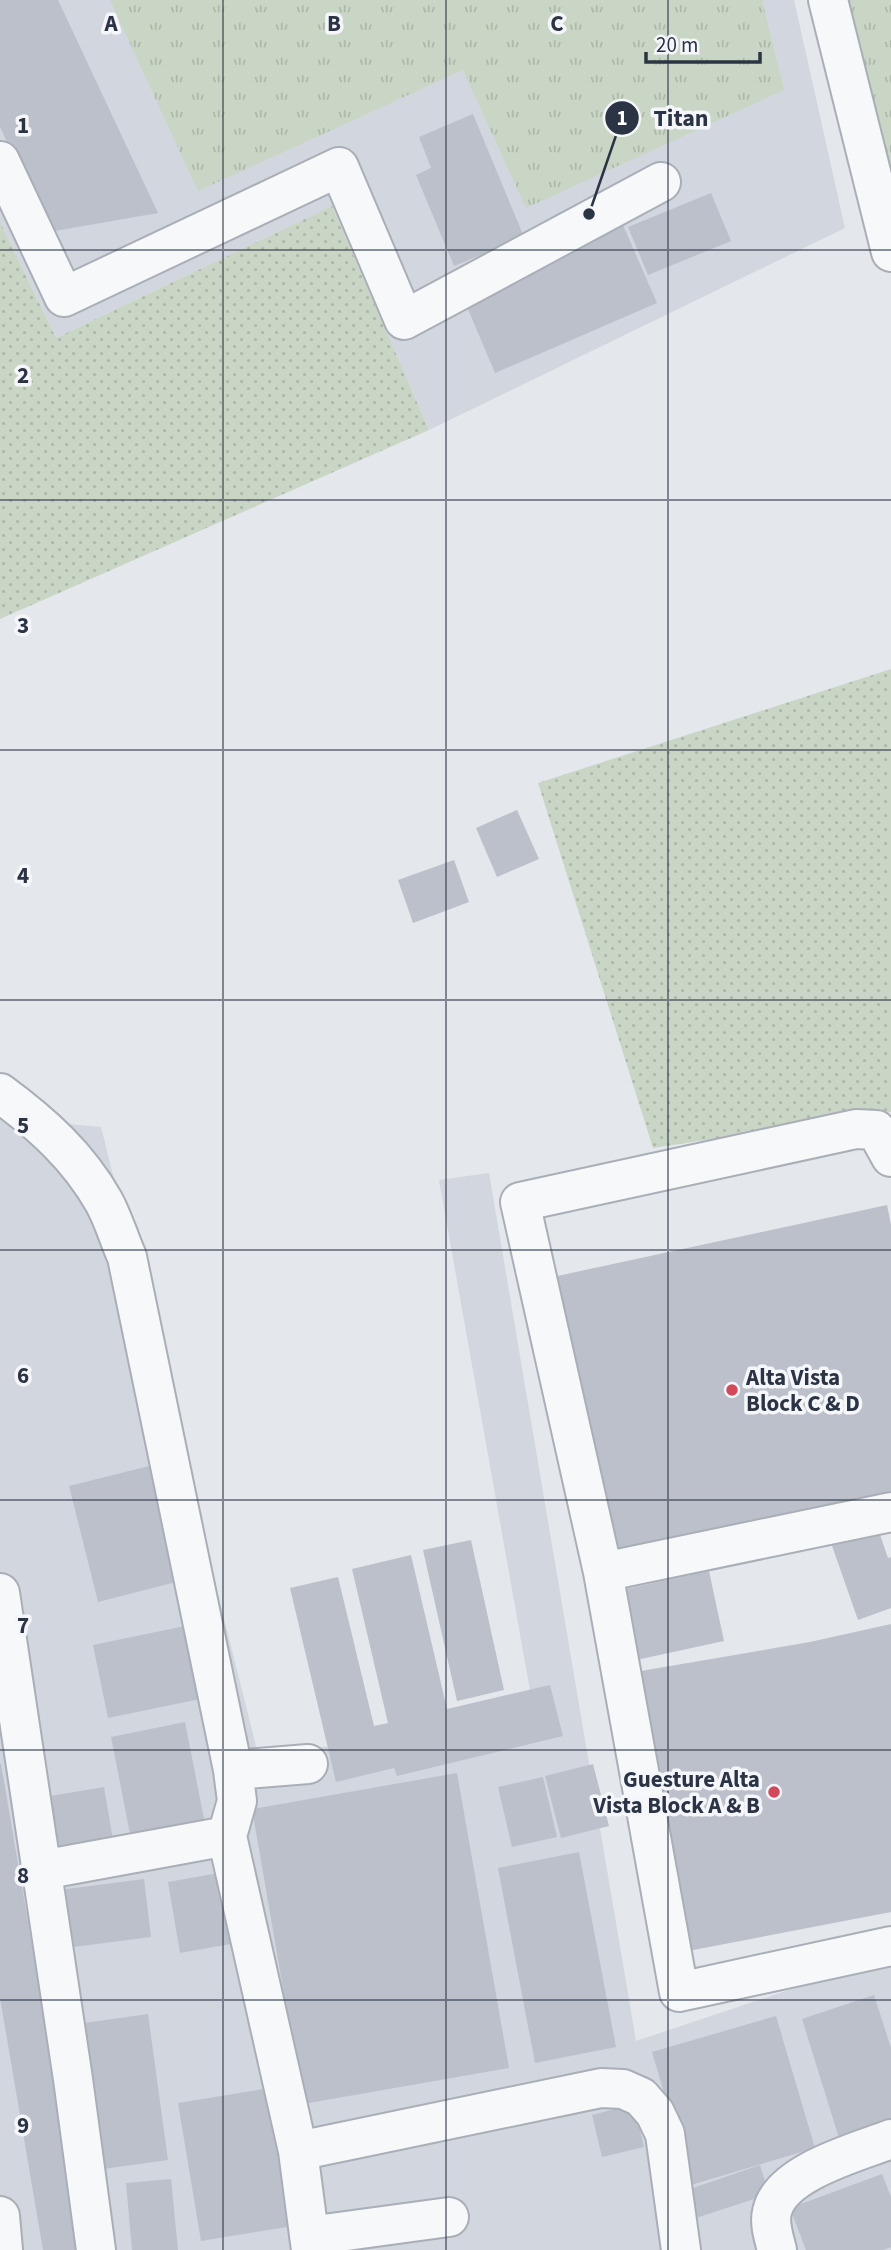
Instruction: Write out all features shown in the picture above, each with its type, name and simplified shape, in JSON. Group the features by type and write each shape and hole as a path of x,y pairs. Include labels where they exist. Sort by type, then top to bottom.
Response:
{"street":[{"path":"828,0 891,252"},
{"path":"0,161 64,297 339,167 404,320 661,182"},
{"path":"0,1093 37,1120 75,1159 105,1203 127,1256 233,1770 237,1801 227,1836 298,2151 310,2243 449,2217"},
{"path":"891,1157 876,1130 856,1129 520,1202 603,1572 679,1992 891,1946"},
{"path":"603,1572 891,1512"},
{"path":"0,1593 96,2250"},
{"path":"233,1770 308,1764"},
{"path":"42,1870 227,1836"},
{"path":"298,2151 601,2088 623,2089 640,2097 655,2113 665,2134 681,2250"},
{"path":"777,2250 772,2231 772,2211 782,2194 795,2181 812,2171 891,2139"},
{"path":"0,2216 3,2250"}],"shaded area":[{"path":"0,0 794,0 845,228 429,430 332,206 56,338 0,222"},
{"path":"0,1118 101,1127 258,1754 536,1724 439,1180 489,1173 636,2041 891,1956 891,2250 0,2250"}],"green space":[{"path":"110,0 762,0 784,90 526,208 463,70 198,191"},
{"path":"848,0 891,0 891,173"},
{"path":"332,206 429,430 0,619 0,222 56,338"},
{"path":"891,669 891,1112 653,1148 538,783"}],"building":[{"path":"0,0 58,0 158,213 49,232 0,127"},
{"path":"473,114 524,237 454,266 416,175 431,168 419,137"},
{"path":"711,193 731,241 648,275 628,227"},
{"path":"623,225 657,303 495,373 462,295"},
{"path":"517,810 539,859 497,877 476,828"},
{"path":"454,860 469,902 413,923 398,880"},
{"name":"Alta Vista Block C & D","path":"887,1205 891,1225 891,1503 609,1564 548,1278"},
{"path":"149,1466 176,1582 98,1602 69,1486"},
{"path":"876,1523 888,1558 891,1557 891,1608 858,1620 830,1540"},
{"path":"471,1540 504,1690 457,1701 423,1550"},
{"path":"411,1555 447,1709 550,1685 563,1736 397,1776 394,1768 336,1782 290,1588 338,1577 374,1726 388,1723 352,1569"},
{"path":"709,1571 724,1641 627,1662 612,1592"},
{"name":"Guesture Alta Vista Block A & B","path":"891,1624 891,1912 688,1951 635,1672 810,1642"},
{"path":"185,1626 200,1699 108,1718 93,1645"},
{"path":"185,1722 205,1824 131,1839 111,1737"},
{"path":"0,1764 84,2250 43,2250 0,1998"},
{"path":"593,1764 609,1826 561,1838 545,1776"},
{"path":"457,1773 509,2068 303,2104 252,1809"},
{"path":"543,1777 557,1837 512,1847 498,1787"},
{"path":"104,1787 114,1846 54,1857 44,1797"},
{"path":"579,1852 616,2047 535,2063 498,1868"},
{"path":"224,1872 236,1943 180,1953 168,1882"},
{"path":"144,1879 151,1937 58,1949 51,1891"},
{"path":"874,1995 891,2048 891,2122 839,2138 802,2019"},
{"path":"148,2014 168,2160 89,2171 70,2025"},
{"path":"776,2016 815,2148 691,2185 652,2052"},
{"path":"270,2088 293,2226 201,2241 178,2103"},
{"path":"634,2104 644,2147 602,2157 592,2115"},
{"path":"760,2165 769,2194 696,2218 687,2190"},
{"path":"882,2174 891,2197 891,2247 883,2250 806,2250 790,2208"},
{"path":"171,2179 178,2250 132,2250 126,2183"}],"place":[{"name":"Titan","path":"589,214"},
{"name":"Alta Vista Block C & D","path":"732,1390"},
{"name":"Guesture Alta Vista Block A & B","path":"774,1792"}]}
